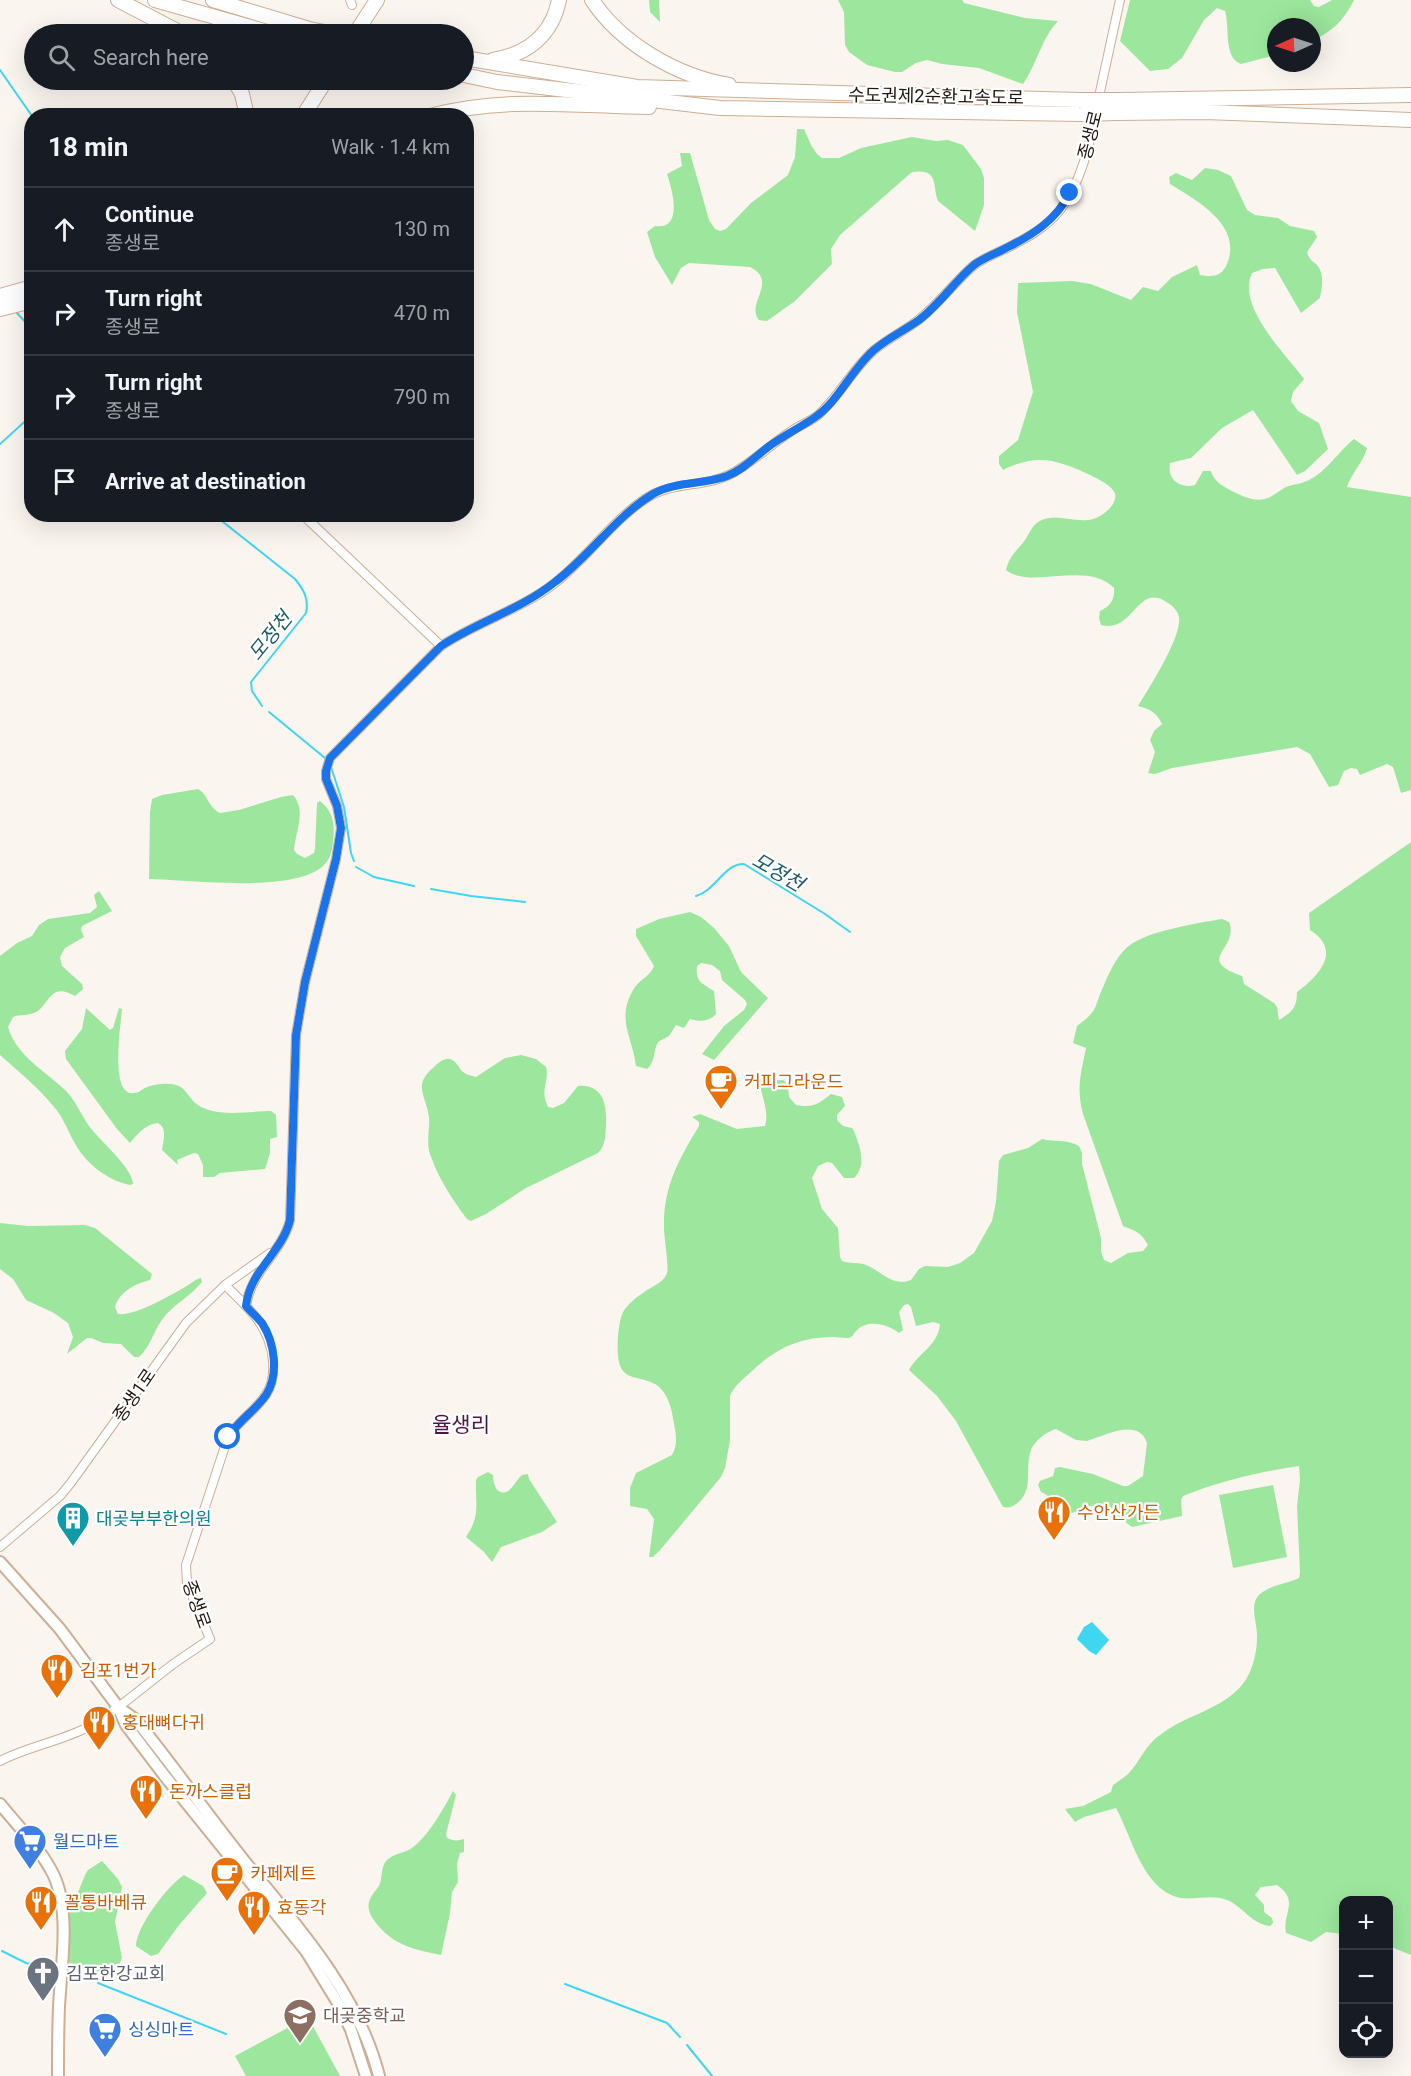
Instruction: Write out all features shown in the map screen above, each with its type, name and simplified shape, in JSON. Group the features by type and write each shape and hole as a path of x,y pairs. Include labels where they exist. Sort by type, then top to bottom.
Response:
{"highway":[{"path":"118,0 164,24"},
{"path":"154,0 239,24"},
{"path":"213,0 292,24"},
{"path":"361,24 377,0"},
{"path":"368,24 383,0"},
{"path":"474,60 486,62 517,55 529,48 540,40 549,28 557,14 559,0"},
{"path":"591,0 602,16 647,53 681,71 716,82 775,93"},
{"name":"수도권제2순환고속도로","path":"474,60 637,87 775,93 1079,100 1118,106 1205,112 1411,120"},
{"name":"수도권제2순환고속도로","path":"474,77 497,82 720,108 1082,114 1118,106 1411,95"},
{"path":"240,90 245,108"},
{"path":"308,108 320,90"},
{"path":"317,108 329,90"},
{"path":"457,108 489,104 720,108"},
{"path":"0,296 24,289"},
{"path":"0,309 24,303"}],"main road":[{"path":"0,1562 60,1629 118,1707 126,1725 164,1775 306,1951 341,2008 366,2076"},
{"path":"118,1707 136,1720 313,1945 360,2025 379,2076"},
{"path":"0,1804 52,1871 60,1896 63,1921 58,2076"}],"street":[{"name":"종생로","path":"246,1306 252,1282 287,1233 290,1220 296,1035 300,1008 339,841 339,817 326,779 327,764 330,758 441,646 456,636 533,598 554,584 619,522 656,493 672,487 712,481 730,475 750,463 794,428 816,417 875,349 919,320 975,264 1025,239 1049,221 1059,211 1070,193 1087,153 1120,0"},
{"path":"310,522 441,646"},
{"name":"종생1로","path":"0,1547 60,1496 70,1484 186,1323 225,1285 274,1250"},
{"name":"종생로","path":"118,1707 210,1639 187,1583 186,1565 228,1437 265,1396 271,1385 274,1370 272,1347 261,1323 225,1285"},
{"path":"0,1761 26,1750 42,1747 76,1732 118,1707"}],"green space":[{"path":"649,0 659,0 660,22 650,12"},
{"path":"838,0 962,0 964,3 1025,18 1058,21 1047,36 1023,84 979,68 927,60 916,63 902,72 895,72 867,65 849,52 845,45 844,12"},
{"path":"1130,0 1310,0 1314,6 1319,7 1332,0 1354,0 1337,25 1321,36 1321,18 1267,18 1267,57 1241,64 1235,61 1229,49 1225,11 1217,8 1204,20 1182,58 1168,69 1150,71 1120,41"},
{"path":"797,129 804,129 811,145 822,158 839,158 861,148 912,137 936,141 948,140 963,145 981,169 984,178 984,205 975,231 938,201 931,175 921,171 912,172 840,235 831,249 832,264 795,301 767,321 759,320 756,314 762,279 750,267 689,263 681,268 672,285 655,257 647,232 655,226 664,226 670,222 673,215 673,198 667,174 682,166 680,153 690,153 709,220 715,229 720,231 726,229 751,203 788,175 795,157"},
{"path":"1205,168 1218,170 1231,176 1247,210 1255,215 1278,218 1290,226 1314,231 1317,237 1307,252 1309,258 1321,272 1320,298 1301,313 1275,268 1252,273 1249,286 1251,300 1265,329 1304,379 1293,392 1291,401 1298,411 1319,423 1328,449 1305,471 1297,475 1253,410 1222,428 1191,458 1170,463 1170,474 1175,482 1189,486 1195,485 1203,471 1211,471 1216,480 1230,490 1239,495 1260,500 1315,476 1354,439 1367,448 1347,487 1411,497 1411,790 1401,793 1393,767 1387,764 1360,775 1357,769 1351,768 1344,771 1338,785 1329,787 1310,754 1297,747 1172,768 1155,774 1148,773 1155,752 1150,740 1154,731 1162,724 1153,712 1138,706 1164,662 1175,637 1179,626 1176,611 1170,604 1158,598 1149,598 1121,622 1112,626 1101,625 1100,611 1107,607 1114,596 1114,588 1103,580 1075,575 1030,577 1006,570 1012,556 1038,522 1050,518 1092,519 1106,512 1115,499 1114,491 1105,483 1057,462 1027,461 1003,470 999,464 999,456 1018,440 1033,392 1017,312 1018,283 1072,281 1091,284 1131,300 1143,287 1158,291 1172,277 1197,265 1200,275 1219,274 1227,264 1230,250 1229,237 1215,216 1193,198 1170,184 1169,177 1176,173 1192,180"},
{"path":"198,789 212,807 220,813 293,795 300,815 294,850 305,858 314,853 317,803 320,801 331,814 333,824 333,846 329,859 322,867 307,875 287,880 239,883 149,879 152,799"},
{"path":"1411,842 1411,1955 1393,1948 1393,1896 1339,1896 1339,1934 1326,1932 1311,1942 1286,1933 1288,1896 1277,1885 1261,1887 1255,1895 1264,1905 1264,1912 1272,1918 1273,1923 1270,1926 1253,1919 1227,1900 1216,1897 1181,1898 1157,1885 1148,1874 1116,1808 1084,1817 1075,1822 1065,1809 1083,1806 1111,1792 1113,1785 1128,1774 1155,1739 1180,1722 1224,1701 1246,1680 1256,1650 1257,1632 1254,1609 1256,1598 1269,1589 1299,1578 1297,1506 1299,1466 1240,1478 1183,1496 1182,1516 1132,1527 1110,1511 1098,1506 1085,1507 1072,1513 1063,1512 1041,1492 1038,1485 1040,1481 1053,1476 1055,1468 1060,1467 1093,1474 1128,1486 1143,1476 1147,1443 1143,1435 1136,1431 1120,1430 1087,1441 1076,1440 1056,1429 1041,1437 1031,1450 1027,1486 1022,1499 1012,1507 1003,1507 956,1421 937,1396 909,1370 936,1338 940,1324 933,1322 916,1326 908,1304 904,1305 899,1312 903,1330 899,1333 884,1325 872,1324 857,1330 849,1338 833,1337 799,1342 769,1357 742,1380 730,1396 730,1440 721,1477 653,1557 649,1557 654,1519 647,1509 630,1506 630,1488 636,1473 672,1455 676,1443 671,1407 666,1396 655,1384 628,1375 621,1368 618,1357 620,1323 623,1312 629,1304 660,1282 667,1273 664,1228 666,1199 679,1162 699,1126 699,1122 692,1117 700,1114 737,1129 765,1126 766,1111 760,1086 762,1081 783,1080 788,1084 789,1097 796,1105 815,1104 831,1094 842,1097 845,1106 837,1115 837,1120 854,1131 860,1149 861,1162 858,1173 854,1178 844,1178 832,1163 827,1162 818,1166 812,1178 822,1209 838,1228 842,1261 866,1265 898,1282 911,1280 919,1269 925,1266 948,1267 960,1263 974,1253 992,1221 999,1161 1003,1155 1028,1148 1042,1139 1074,1144 1079,1146 1082,1153 1082,1164 1101,1238 1101,1252 1104,1260 1111,1263 1128,1253 1143,1251 1148,1245 1137,1232 1123,1226 1083,1114 1080,1088 1086,1048 1073,1043 1077,1026 1093,1012 1116,962 1123,951 1133,943 1152,934 1222,919 1229,922 1231,931 1219,959 1221,964 1242,976 1244,984 1274,1003 1279,1020 1293,1009 1297,992 1313,978 1324,962 1325,946 1320,938 1310,930 1309,913"},
{"path":"99,891 112,911 82,926 84,937 65,948 60,957 62,966 82,984 83,989 75,996 67,992 55,993 36,1012 13,1017 8,1027 18,1047 70,1095 89,1126 122,1162 132,1177 133,1184 130,1185 104,1174 83,1156 54,1107 35,1086 0,1055 0,956 17,943 32,936 39,925 48,919 90,913 97,907 94,895"},
{"path":"690,912 701,917 714,928 729,946 741,972 768,998 714,1060 702,1054 724,1026 744,1010 747,1004 722,980 720,971 712,965 701,963 697,966 697,976 700,982 714,991 716,1014 704,1021 690,1019 684,1028 676,1025 669,1036 656,1045 652,1063 647,1069 636,1066 626,1026 626,1008 635,987 651,972 654,966 636,936 636,929 659,919"},
{"path":"86,1008 110,1030 113,1028 119,1008 122,1009 118,1058 121,1084 126,1091 136,1093 150,1086 171,1084 182,1088 195,1103 206,1109 224,1113 271,1111 276,1115 277,1137 270,1139 270,1153 265,1169 203,1177 203,1165 198,1154 194,1153 177,1160 178,1165 162,1150 164,1132 158,1123 146,1127 130,1143 117,1129 66,1059 65,1051 82,1029"},
{"path":"521,1055 536,1059 546,1067 544,1095 548,1107 553,1108 564,1103 578,1086 587,1086 599,1093 606,1111 604,1144 598,1153 526,1188 471,1221 467,1219 446,1188 430,1154 429,1117 422,1085 427,1073 446,1059 452,1060 468,1075 476,1077 505,1058"},
{"path":"0,1223 28,1226 85,1225 95,1228 152,1274 150,1280 124,1292 115,1307 118,1314 134,1312 152,1305 201,1278 202,1282 165,1315 139,1357 134,1357 121,1344 103,1343 91,1338 87,1338 67,1354 73,1337 68,1323 54,1313 26,1300 13,1279 0,1269"},
{"path":"488,1472 493,1475 495,1486 501,1492 508,1491 522,1475 528,1474 557,1522 542,1532 501,1547 492,1562 466,1537 474,1522 476,1480"},
{"path":"1273,1485 1287,1557 1233,1568 1219,1495"},
{"path":"453,1791 456,1795 446,1834 451,1840 464,1839 464,1852 460,1853 457,1864 458,1882 452,1892 441,1955 413,1948 390,1937 374,1920 369,1905 371,1897 379,1886 385,1863 396,1854 409,1850 424,1837"},
{"path":"102,1861 122,1887 115,1922 122,1958 114,1977 72,1964 68,1962 67,1957 69,1915 88,1870"},
{"path":"184,1875 203,1886 207,1893 158,1954 151,1956 136,1946 141,1928 162,1897"},
{"path":"308,2017 340,2076 246,2076 235,2056"}],"water":[{"path":"1092,1622 1109,1640 1096,1655 1077,1639 1084,1627"}],"waterway":[{"path":"0,70 26,108"},
{"name":"모정천","path":"15,311 24,321"},
{"path":"0,444 24,422"},
{"name":"모정천","path":"223,522 295,579 306,599 306,613 251,682 252,691 262,706"},
{"name":"모정천","path":"269,712 325,758"},
{"name":"모정천","path":"331,767 344,807 354,861"},
{"name":"모정천","path":"696,896 703,893 731,868 744,864 850,932"},
{"name":"모정천","path":"356,867 374,877 414,886"},
{"name":"모정천","path":"431,889 525,902"},
{"path":"2,1951 26,1963 52,1969"},
{"path":"70,1973 90,1980"},
{"path":"98,1983 226,2034"},
{"path":"565,1984 667,2023 680,2037"},
{"path":"687,2045 712,2076"}],"place":[{"name":"커피그라운드","path":"721,1110"},
{"name":"수안산가든","path":"1054,1541"},
{"name":"대곶부부한의원","path":"73,1547"},
{"name":"김포1번가","path":"57,1699"},
{"name":"홍대뼈다귀","path":"99,1751"},
{"name":"돈까스클럽","path":"146,1820"},
{"name":"월드마트","path":"30,1870"},
{"name":"카페제트","path":"227,1902"},
{"name":"꼴통바베큐","path":"41,1931"},
{"name":"효동각","path":"254,1936"},
{"name":"김포한강교회","path":"43,2002"},
{"name":"대곶중학교","path":"300,2044"},
{"name":"싱싱마트","path":"105,2058"}],"district":[{"name":"율생리","path":"461,1425"}],"route":[{"path":"228,1437 265,1396 271,1385 274,1370 272,1347 267,1334 261,1323 246,1306 252,1282 287,1233 290,1220 296,1035 305,982 336,859 341,828 337,806 326,779 327,764 330,758 441,646 456,636 533,598 554,584 643,501 672,487 712,481 730,475 750,463 794,428 816,417 875,349 919,320 975,264 1038,231 1059,211 1070,193"}]}
